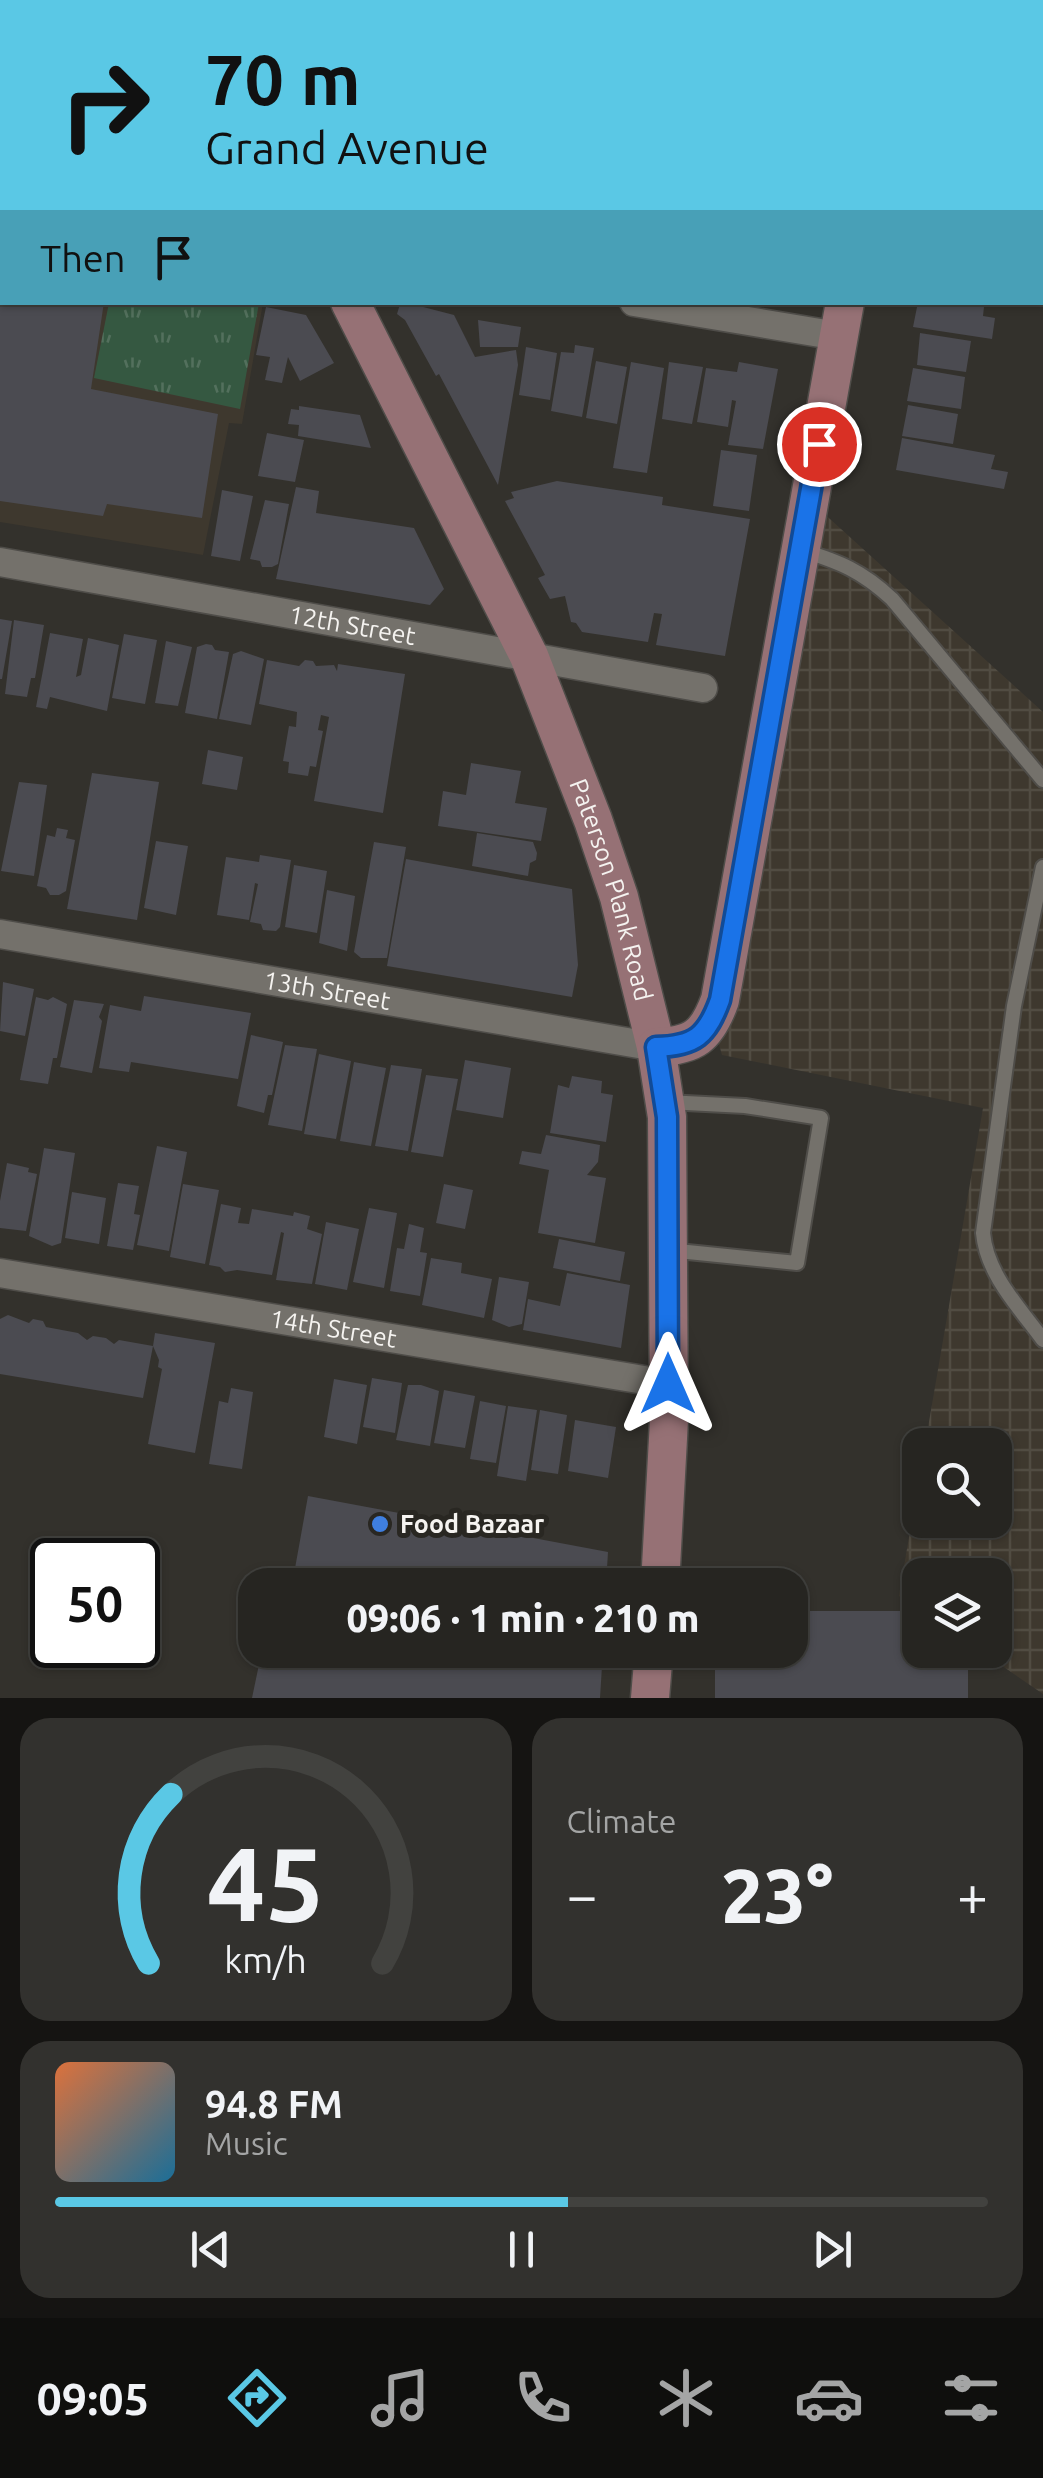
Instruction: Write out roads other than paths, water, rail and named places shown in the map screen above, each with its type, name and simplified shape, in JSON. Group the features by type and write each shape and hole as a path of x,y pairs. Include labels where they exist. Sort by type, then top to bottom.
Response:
{"main road":[{"name":"Paterson Plank Road","path":"352,305 528,656 594,820 619,897 656,1047 665,1102 668,1250 668,1465 661,1568"},
{"path":"656,1047 681,1046 700,1036 712,1024 720,1000 842,319"},
{"path":"650,1698 652,1668"}],"street":[{"path":"671,305 842,319"},
{"name":"12th Street","path":"0,562 704,688"},
{"name":"13th Street","path":"0,934 656,1047"},
{"name":"14th Street","path":"0,1272 668,1384"}],"lane":[{"path":"800,550 837,561 867,576 892,599 1043,780"},
{"path":"1043,867 1014,1006 984,1233 984,1247 996,1276 1043,1340"},
{"path":"665,1102 745,1106 821,1118 798,1263 668,1250"}],"place":[{"name":"Food Bazaar","path":"380,1524"}]}
